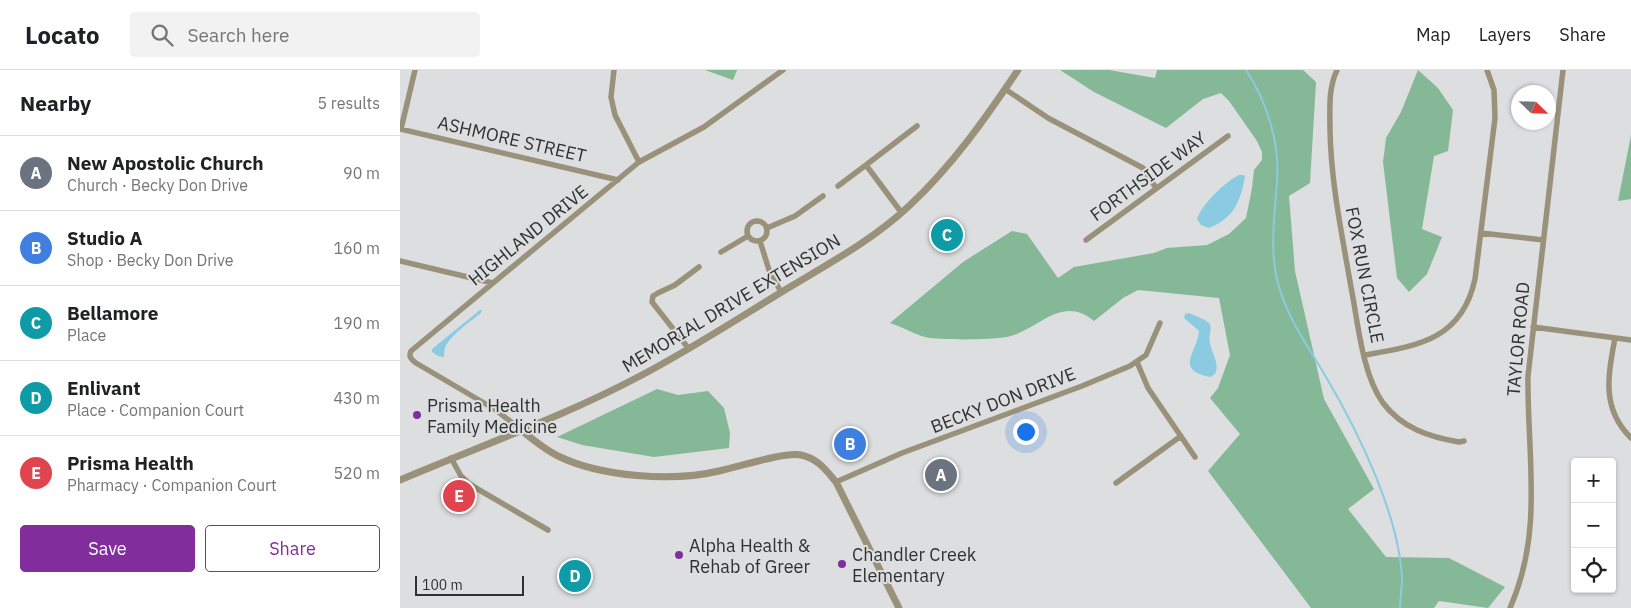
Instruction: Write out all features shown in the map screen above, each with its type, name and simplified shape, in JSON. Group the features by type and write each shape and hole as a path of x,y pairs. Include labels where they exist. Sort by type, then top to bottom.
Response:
{"street":[{"path":"400,129 415,70"},
{"path":"614,70 611,89 615,115 639,162"},
{"name":"HIGHLAND DRIVE","path":"520,430 496,410 416,363 411,359 410,354 414,348 639,162 704,127 783,70"},
{"name":"MEMORIAL DRIVE EXTENSION","path":"400,480 605,394 640,376 689,349 866,239 901,212 934,182 954,160 1018,70"},
{"name":"FOX RUN CIRCLE","path":"1337,70 1332,83 1329,102 1332,174 1365,355 1410,347 1441,334 1454,322 1465,307 1473,290 1495,105 1492,82 1487,70"},
{"name":"TAYLOR ROAD","path":"1510,608 1522,575 1532,523 1533,497 1528,391 1533,327 1563,70"},
{"path":"1005,89 1048,118 1143,168 1156,188"},
{"path":"838,186 917,126"},
{"name":"ASHMORE STREET","path":"400,129 618,180"},
{"name":"FORTHSIDE WAY","path":"1086,240 1228,136"},
{"path":"866,165 901,212"},
{"path":"767,228 795,216 823,196"},
{"path":"752,222 761,222 767,228 766,238 760,241 753,241 748,236 747,230 752,222"},
{"path":"1481,233 1543,240"},
{"path":"721,252 748,236"},
{"path":"760,241 770,270 781,292"},
{"path":"400,261 493,283"},
{"path":"689,349 652,302 653,296 675,284 699,267"},
{"path":"1160,323 1146,355 1138,362 1148,388 1196,457"},
{"path":"1533,327 1631,340"},
{"path":"1615,338 1608,386 1610,402 1616,419 1631,438"},
{"path":"1365,355 1372,383 1384,404 1397,418 1424,434 1458,442 1464,441"},
{"name":"BECKY DON DRIVE","path":"836,482 894,457 1082,386 1138,362"},
{"path":"520,430 558,456 580,464 651,477 685,477 709,474 785,455 796,454 810,457 836,482 899,608"},
{"path":"1116,483 1181,436"},
{"path":"451,458 461,476 469,484 548,530"}],"green space":[{"path":"705,70 737,70 733,80"},
{"path":"1060,70 1109,70 1155,78 1157,70 1303,70 1316,82 1310,183 1289,196 1295,271 1324,399 1374,489 1348,509 1386,557 1449,558 1505,587 1488,608 1439,601 1434,608 1311,608 1208,471 1240,434 1210,398 1218,388 1230,355 1219,298 1138,290 1123,298 1094,321 1082,314 1071,311 1060,312 1019,333 990,339 930,338 890,323 963,262 1012,231 1027,234 1058,278 1074,267 1154,253 1167,248 1207,245 1229,234 1246,218 1254,170 1262,160 1262,152 1257,141 1229,101 1221,93 1203,99 1166,128 1094,92"},
{"path":"1418,70 1438,88 1453,110 1448,151 1434,156 1422,229 1442,237 1427,274 1409,292 1397,278 1383,162 1386,138 1401,112"},
{"path":"1631,135 1631,199 1618,201"},
{"path":"657,389 678,395 708,391 724,408 730,433 729,448 654,457 582,445 557,437"}],"water":[{"path":"1244,175 1245,177 1243,186 1238,201 1230,214 1218,224 1209,228 1201,225 1197,219 1209,200 1233,178"},
{"path":"482,310 481,313 461,329 447,344 444,357 432,352 432,349"},
{"path":"1189,313 1210,324 1211,347 1217,366 1215,374 1210,377 1199,374 1190,365 1190,359 1199,331 1184,318 1185,314"}],"waterway":[{"path":"1246,70 1266,109 1274,138 1277,181 1273,245 1278,283 1292,320 1351,422 1375,474 1385,501 1399,553 1402,578 1400,608"}],"place":[{"name":"Bellamore","path":"947,235"},
{"name":"Prisma Health Family Medicine","path":"417,415"},
{"name":"Studio A","path":"850,444"},
{"name":"New Apostolic Church","path":"941,475"},
{"name":"Prisma Health","path":"459,496"},
{"name":"Alpha Health & Rehab of Greer","path":"679,555"},
{"name":"Chandler Creek Elementary","path":"842,564"},
{"name":"Enlivant","path":"575,576"}]}
